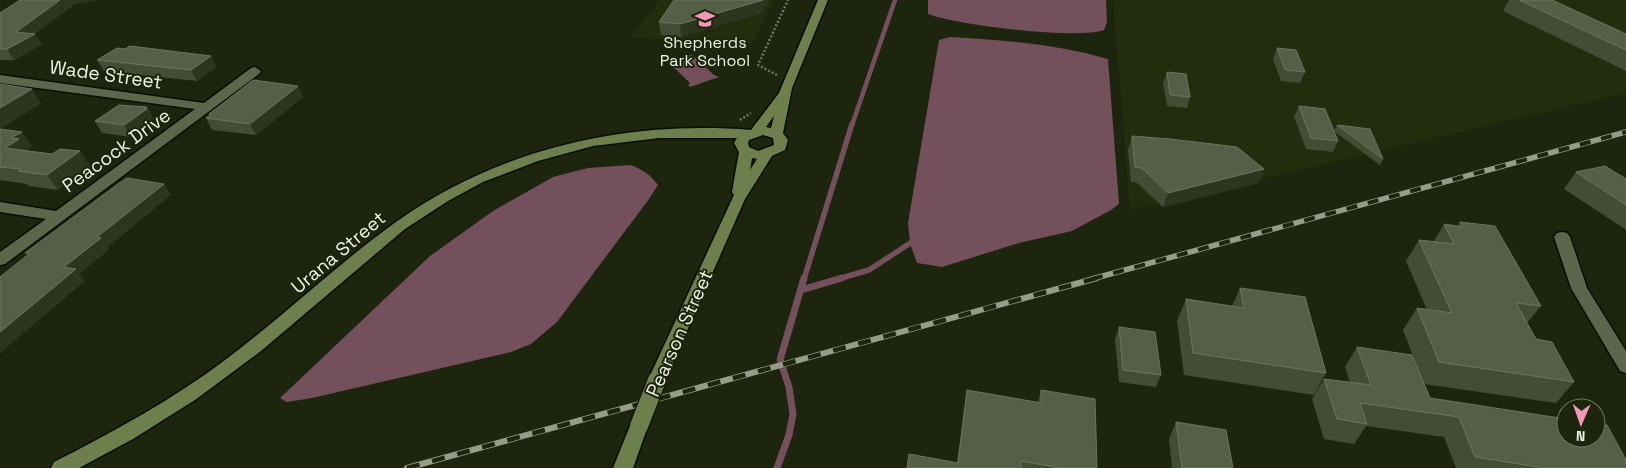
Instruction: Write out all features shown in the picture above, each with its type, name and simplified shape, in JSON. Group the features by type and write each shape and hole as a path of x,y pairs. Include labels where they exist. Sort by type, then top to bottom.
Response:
{"main road":[{"name":"Pearson Street","path":"623,468 657,380 738,199 766,154 780,147 782,140 776,134 786,88 824,0"},
{"name":"Pearson Street","path":"738,199 744,149 742,140 752,133 786,88"},
{"path":"752,133 767,131 776,134"},
{"name":"Urana Street","path":"61,468 170,409 231,366 397,228 427,207 462,187 523,161 573,146 624,137 670,134 752,133"},
{"name":"Urana Street","path":"670,134 744,149"},
{"path":"744,149 755,154 766,154"}],"street":[{"name":"Peacock Drive","path":"0,260 255,71"},
{"name":"Wade Street","path":"0,79 207,107"},
{"path":"0,208 59,216"},
{"path":"1562,238 1579,288 1626,366"}],"path":[{"path":"774,82 777,74 758,65 788,0"},
{"path":"737,121 753,112"}],"shaded area":[{"name":"Shepherds Park School","path":"659,0 774,0 751,46 631,37"},
{"path":"928,0 1106,0 1107,22 1104,30 1090,33 1044,32 989,27 928,14"},
{"path":"1113,0 1626,0 1626,93 1130,210"},
{"path":"950,37 1049,46 1108,59 1119,204 1072,231 1019,243 942,267 917,263 910,243 908,223 939,40"},
{"path":"692,55 714,75 719,77 690,87 688,85 690,83 668,62"},
{"path":"631,165 646,173 658,185 557,322 531,344 511,352 312,398 287,402 280,398 430,256 493,211 553,177 588,168"}],"building":[{"path":"20,0 60,0 16,32 35,34 7,49 0,49 0,13"},
{"path":"674,0 763,0 680,24 659,22"},
{"path":"1519,0 1552,0 1626,34 1626,50"},
{"path":"130,46 211,56 191,70 97,60 117,48 125,49"},
{"path":"1277,48 1296,50 1305,72 1285,70"},
{"path":"1167,72 1186,74 1190,97 1170,95"},
{"path":"253,80 298,86 250,124 206,118 211,114 209,114"},
{"path":"0,84 32,89 0,108"},
{"path":"119,105 147,107 144,109 147,109 124,125 95,121"},
{"path":"1299,106 1325,109 1338,141 1311,138"},
{"path":"1337,125 1370,129 1383,159"},
{"path":"0,129 22,132 11,138 19,139 5,148 52,154 60,149 80,151 47,175 18,171 21,169 0,167"},
{"path":"1132,136 1237,147 1264,169 1168,193 1142,168 1135,167"},
{"path":"1605,166 1626,179 1626,205 1576,172"},
{"path":"127,178 164,184 97,237 101,238 64,267 76,269 0,332 0,277 29,254 25,253"},
{"path":"1460,222 1495,226 1541,306 1516,303 1536,339 1552,342 1574,382 1439,362 1417,308 1452,313 1419,240 1454,244 1444,224 1463,227"},
{"path":"1240,288 1305,297 1326,373 1193,353 1186,299 1244,308"},
{"path":"1119,327 1155,332 1161,375 1123,370"},
{"path":"1357,347 1412,355 1430,398 1556,417 1556,448 1606,448 1607,425 1626,460 1626,468 1545,468 1475,457 1459,417 1360,403 1367,424 1337,419 1324,379 1371,385"},
{"path":"967,390 1041,403 1041,390 1095,399 1097,468 1061,468 1021,461 1021,468 907,468 909,454 958,463"},
{"path":"1176,422 1226,430 1233,468 1182,468"}],"waterway":[{"path":"852,125 895,0"},
{"path":"804,279 852,124"},
{"path":"838,279 869,270 915,240"},
{"path":"777,468 789,435 793,414 789,387 780,360 804,278"},
{"path":"801,290 842,278"}],"railway":[{"path":"1092,279 1626,132"},
{"path":"407,468 1097,278"}],"place":[{"name":"Shepherds Park School","path":"705,19"}]}
